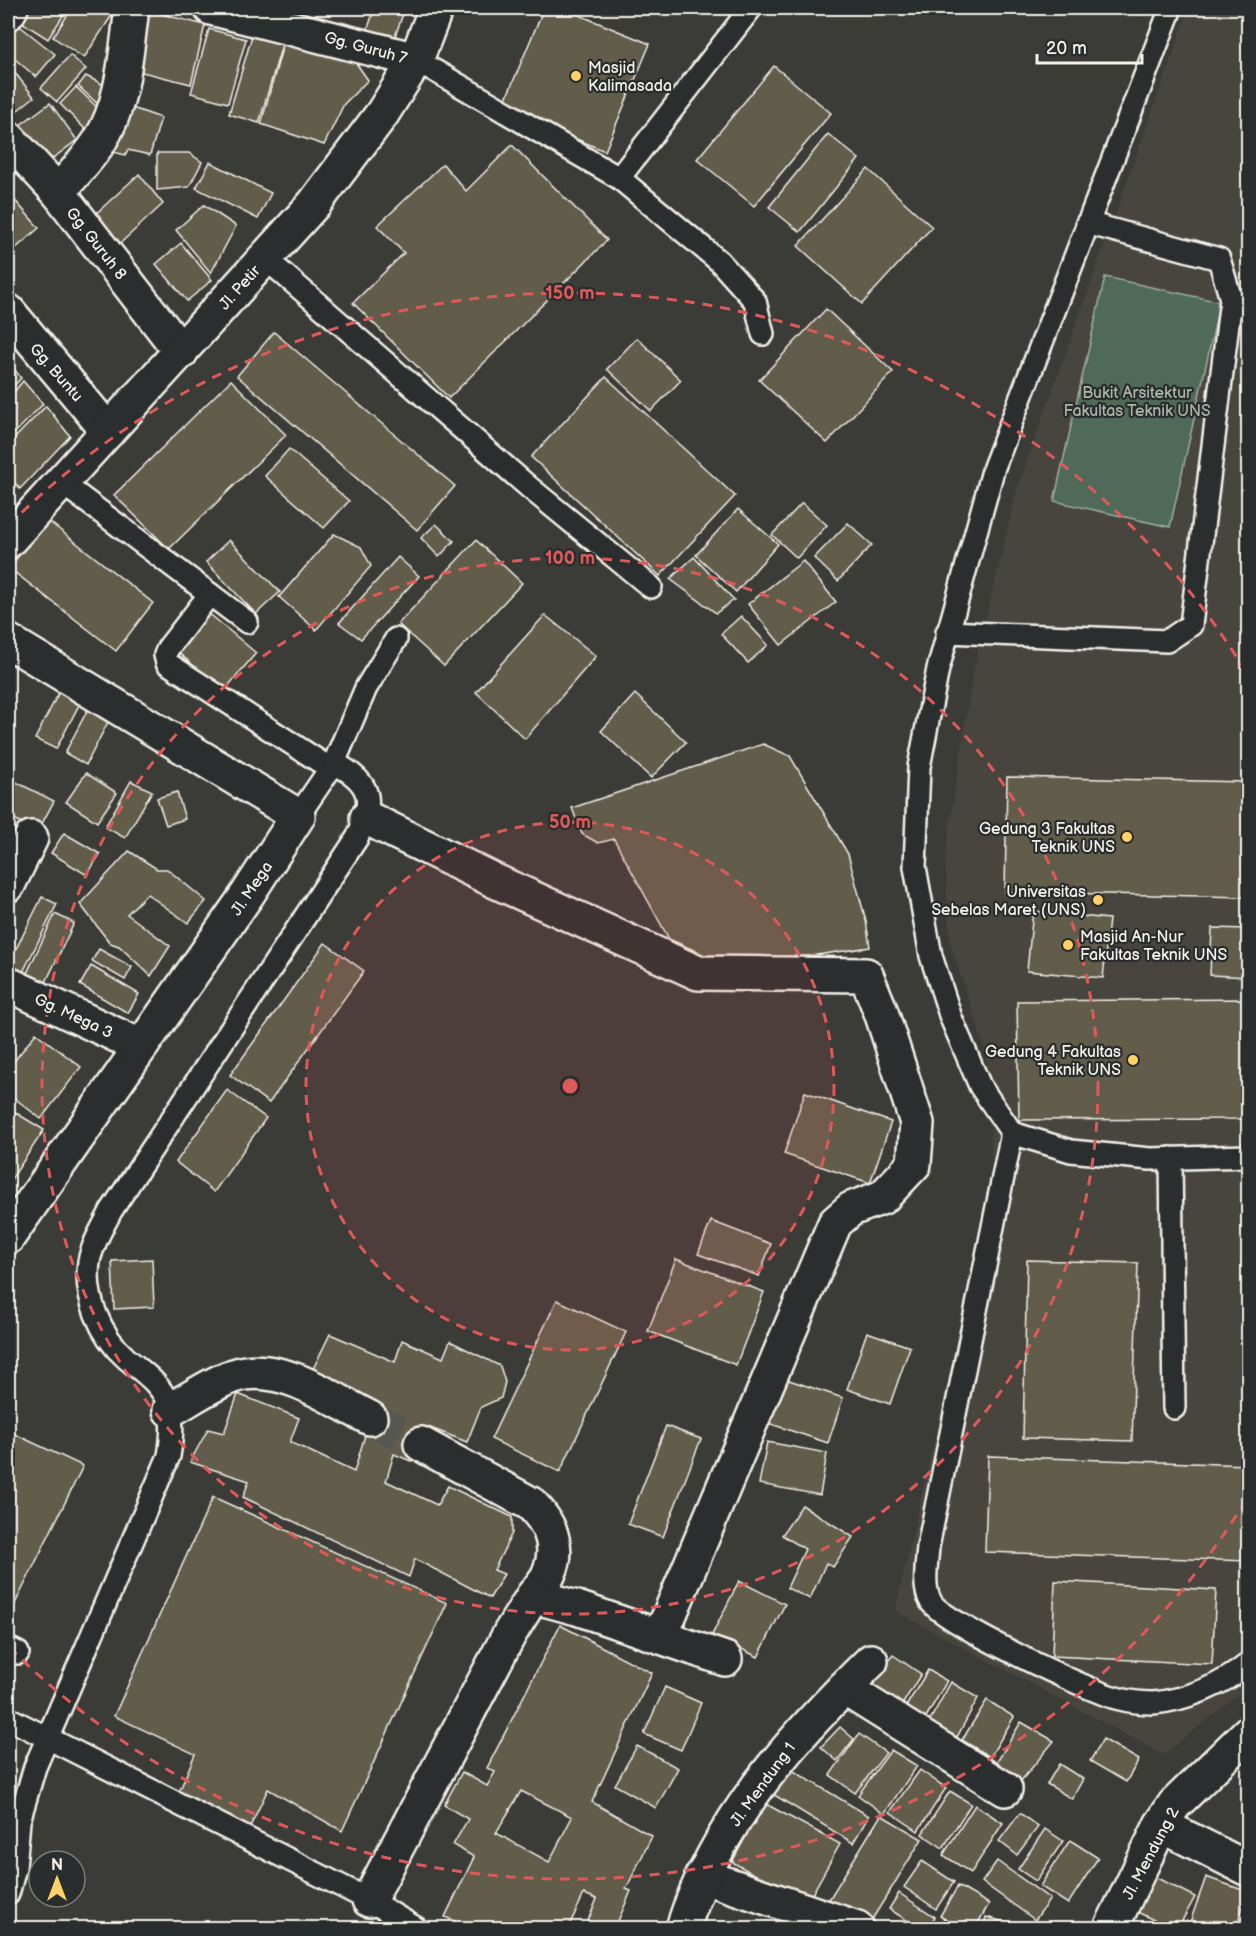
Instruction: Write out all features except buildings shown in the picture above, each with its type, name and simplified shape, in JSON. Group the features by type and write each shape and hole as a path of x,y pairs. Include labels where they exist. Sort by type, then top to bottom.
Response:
{"street":[{"path":"8,13 11,8"},
{"path":"58,192 100,141 112,115 121,78 132,8"},
{"name":"Gg. Guruh 7","path":"211,8 416,60"},
{"name":"Jl. Petir","path":"8,541 314,204 382,114 416,60 436,8"},
{"name":"Gg. Guruh 8","path":"8,138 58,192 181,352"},
{"name":"Gg. Buntu","path":"8,312 108,431"},
{"path":"8,641 298,816"},
{"name":"Jl. Mega","path":"8,1237 247,895 298,816"},
{"path":"367,818 495,881 698,973 866,975 881,1012 916,1123 914,1164 883,1197 851,1209 835,1223 661,1635"},
{"path":"8,885 32,838"},
{"name":"Gg. Mega 3","path":"8,984 140,1046"},
{"path":"170,1410 244,1373 269,1373 289,1378 370,1418"},
{"path":"369,1900 510,1633 550,1572 552,1541 550,1526 531,1504 421,1444"},
{"path":"533,1596 661,1635 725,1659"},
{"name":"Jl. Mendung 1","path":"683,1929 702,1876 721,1841 763,1778 871,1661"},
{"path":"844,1688 1005,1789"},
{"name":"Jl. Mendung 2","path":"1111,1929 1161,1825 1174,1805 1248,1733"},
{"path":"1161,1825 1248,1869"},
{"path":"702,1876 857,1929"}],"lane":[{"path":"619,178 751,8"},
{"path":"1171,8 994,466 938,669 920,767 915,867 931,956 951,1018 980,1086 1012,1133 1071,1151 1171,1158 1248,1156"},
{"path":"416,60 619,178 719,261 755,301 763,334"},
{"path":"947,632 1167,641 1191,626 1231,299 1219,258 1087,223"},
{"path":"265,258 530,488 651,587"},
{"path":"62,483 247,622"},
{"path":"8,1894 15,1868 19,1821 47,1736 169,1456 172,1441 170,1410 157,1385 110,1342 99,1324 89,1279 89,1261 97,1238 111,1211 357,838 370,806 366,791 352,773 333,766 167,663 165,655 168,648 210,594"},
{"path":"298,816 333,766 366,688 396,639"},
{"path":"1012,1133 928,1548 926,1574 930,1602 956,1623 1116,1698 1152,1703 1185,1696 1228,1680 1248,1664"},
{"path":"1171,1158 1174,1408"},
{"path":"8,1718 369,1900 416,1929"}],"shaded area":[{"name":"Universitas Sebelas Maret (UNS)","path":"1189,8 1248,8 1248,1687 1164,1755 895,1611 993,1182 986,1053 950,943 945,857 973,671 1017,489"}],"green space":[{"name":"Bukit Arsitektur Fakultas Teknik UNS","path":"1105,277 1220,302 1170,527 1054,501"}],"tunnel":[{"path":"370,1418 421,1444"}],"place":[{"name":"Masjid Kalimasada","path":"576,76"},
{"name":"Gedung 3 Fakultas Teknik UNS","path":"1127,837"},
{"name":"Universitas Sebelas Maret (UNS)","path":"1098,900"},
{"name":"Masjid An-Nur Fakultas Teknik UNS","path":"1068,945"},
{"name":"Gedung 4 Fakultas Teknik UNS","path":"1133,1060"}]}
